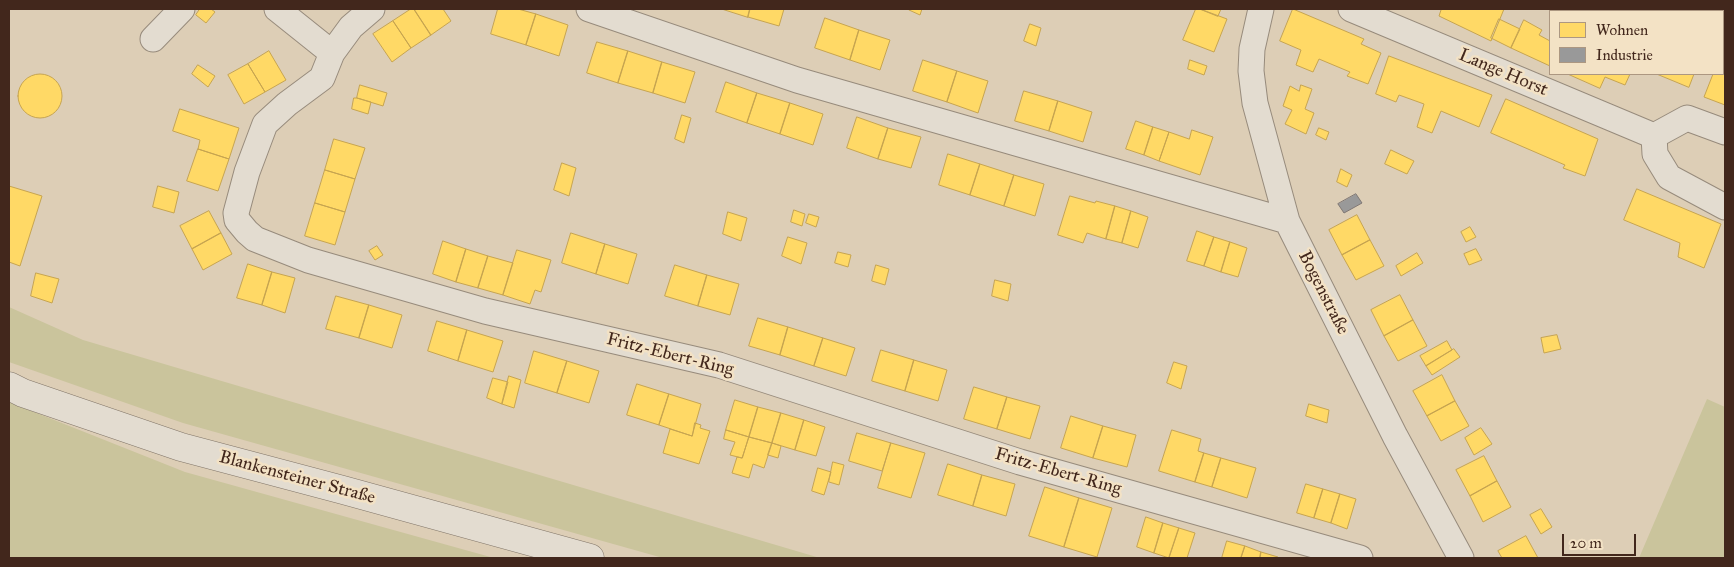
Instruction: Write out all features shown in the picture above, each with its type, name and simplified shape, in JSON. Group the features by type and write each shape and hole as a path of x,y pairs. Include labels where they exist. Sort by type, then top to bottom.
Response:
{"main road":[{"name":"Blankensteiner Straße","path":"9,386 23,393 181,448 343,490 590,558"}],"street":[{"path":"153,39 182,9"},
{"path":"278,9 332,53"},
{"name":"Fritz-Ebert-Ring","path":"372,9 351,27 332,53 322,78 265,124 247,172 236,213 238,220 247,232 263,243 308,260 486,311 719,366 1020,462 1360,558"},
{"path":"589,9 797,80 1287,221"},
{"name":"Bogenstraße","path":"1261,9 1252,49 1251,71 1255,103 1287,221 1395,436 1461,558"},
{"name":"Lange Horst","path":"1351,9 1654,136"},
{"path":"1725,132 1687,118 1654,136 1655,154 1669,177 1725,207"}],"shaded area":[{"path":"9,307 83,340 820,558 663,558 183,423 9,362"},
{"path":"1707,399 1725,407 1725,558 1639,558"},
{"path":"9,402 185,472 494,558 9,558"}],"building: Wohnen":[{"path":"200,9 211,9 215,12 206,23 196,15"},
{"path":"414,9 431,35 411,48 393,21"},
{"path":"414,9 443,9 451,21 431,35"},
{"path":"498,9 518,9 536,14 526,45 491,34"},
{"path":"722,9 750,9 748,17"},
{"path":"750,9 784,9 779,26 748,17"},
{"path":"909,9 922,9 920,15"},
{"path":"1196,9 1227,19 1214,52 1183,40"},
{"path":"1200,9 1221,9 1218,16"},
{"path":"1293,9 1364,39 1361,44 1381,53 1368,84 1347,76 1350,72 1319,59 1313,72 1296,65 1301,50 1280,41"},
{"path":"1438,9 1504,9 1491,41 1439,16 1441,10"},
{"path":"1681,9 1718,9 1718,10"},
{"path":"536,14 568,25 559,56 526,45"},
{"path":"825,18 859,30 850,60 815,48"},
{"path":"1499,19 1520,29 1511,48 1491,38"},
{"path":"1524,20 1542,30 1539,35 1549,40 1549,66 1511,48"},
{"path":"393,21 411,48 392,62 373,34"},
{"path":"1030,24 1041,28 1036,46 1024,41"},
{"path":"859,30 890,40 880,70 850,60"},
{"path":"597,42 628,51 618,83 587,73"},
{"path":"269,51 286,80 265,92 248,64"},
{"path":"628,51 662,62 653,93 618,83"},
{"path":"1389,56 1492,95 1479,127 1441,111 1432,133 1417,127 1424,104 1399,95 1396,102 1376,94"},
{"path":"923,60 957,71 947,102 913,91"},
{"path":"1190,60 1207,66 1204,75 1188,69"},
{"path":"662,62 695,72 685,103 653,93"},
{"path":"248,64 265,92 244,104 228,75"},
{"path":"198,65 215,76 208,87 192,74"},
{"path":"1725,65 1725,105 1704,97 1713,75 1724,75"},
{"path":"957,71 988,81 978,113 947,102"},
{"path":"40,74 52,78 58,84 62,96 58,108 52,114 40,118 28,114 22,108 18,96 22,84 28,78"},
{"path":"1570,75 1630,75 1625,85 1605,77 1600,88"},
{"path":"1659,75 1694,75 1689,87"},
{"path":"726,82 757,93 747,123 716,112"},
{"path":"360,85 387,93 383,106 357,98"},
{"path":"1301,85 1312,89 1305,109 1314,113 1306,134 1285,124 1292,110 1283,106 1290,86 1299,91"},
{"path":"1024,91 1058,101 1049,131 1015,121"},
{"path":"757,93 790,103 780,134 747,123"},
{"path":"354,98 371,102 368,114 352,109"},
{"path":"1506,99 1598,139 1585,176 1563,168 1565,165 1491,133"},
{"path":"1058,101 1092,112 1083,142 1049,131"},
{"path":"790,103 823,114 813,145 780,134"},
{"path":"180,109 239,128 229,159 198,149 200,140 173,131"},
{"path":"682,115 691,118 684,143 675,139"},
{"path":"857,117 888,128 878,159 847,148"},
{"path":"1136,121 1153,127 1144,155 1126,149"},
{"path":"1153,127 1169,132 1159,161 1144,155"},
{"path":"888,128 921,137 911,168 878,159"},
{"path":"1319,128 1329,132 1326,140 1316,135"},
{"path":"1192,130 1213,137 1200,175 1159,161 1169,132 1189,139"},
{"path":"334,139 365,148 355,179 325,170"},
{"path":"198,149 229,159 218,191 187,181"},
{"path":"1391,150 1414,161 1407,174 1385,164"},
{"path":"948,154 980,164 970,195 939,185"},
{"path":"562,163 576,168 569,196 554,190"},
{"path":"980,164 1014,175 1004,206 970,195"},
{"path":"1341,169 1352,175 1347,187 1337,182"},
{"path":"325,170 355,179 345,212 315,203"},
{"path":"1014,175 1044,184 1035,216 1004,206"},
{"path":"9,186 42,196 20,266 9,262"},
{"path":"158,186 179,192 174,213 153,207"},
{"path":"1637,189 1721,224 1704,268 1678,257 1680,243 1624,220"},
{"path":"1070,196 1115,206 1106,239 1087,233 1083,243 1058,235"},
{"path":"315,203 345,212 335,245 305,236"},
{"path":"1115,206 1131,211 1122,243 1106,239"},
{"path":"794,210 805,214 802,226 791,222"},
{"path":"209,211 221,233 192,249 180,226"},
{"path":"1131,211 1148,217 1138,248 1122,243"},
{"path":"728,212 747,218 741,241 723,234"},
{"path":"809,214 819,217 816,227 806,223"},
{"path":"1357,215 1370,240 1342,255 1329,230"},
{"path":"1470,227 1476,237 1466,242 1461,232"},
{"path":"1197,231 1214,237 1204,266 1187,261"},
{"path":"221,233 232,254 203,270 192,249"},
{"path":"571,233 605,244 596,274 562,263"},
{"path":"788,237 807,243 801,264 782,256"},
{"path":"1214,237 1230,242 1221,272 1204,266"},
{"path":"1370,240 1384,266 1356,280 1342,255"},
{"path":"443,241 466,249 456,282 433,274"},
{"path":"1230,242 1247,248 1238,277 1221,272"},
{"path":"605,244 637,254 628,284 596,274"},
{"path":"377,246 383,255 375,260 369,251"},
{"path":"466,249 488,256 478,288 456,282"},
{"path":"1476,249 1482,260 1469,265 1464,254"},
{"path":"517,250 551,260 541,292 535,290 530,304 503,295"},
{"path":"838,252 851,255 848,267 835,263"},
{"path":"1417,253 1423,263 1401,276 1396,266"},
{"path":"488,256 513,263 503,295 478,288"},
{"path":"248,264 272,272 262,305 237,298"},
{"path":"675,265 707,275 698,306 665,296"},
{"path":"876,265 889,269 885,285 872,281"},
{"path":"272,272 295,278 285,313 262,305"},
{"path":"36,273 59,279 52,303 31,296"},
{"path":"707,275 739,284 730,315 698,306"},
{"path":"995,280 1011,284 1008,301 992,296"},
{"path":"1400,295 1413,320 1384,336 1371,310"},
{"path":"336,296 369,305 359,338 326,329"},
{"path":"369,305 402,315 392,348 359,338"},
{"path":"758,318 788,327 780,355 749,346"},
{"path":"1413,320 1427,346 1398,361 1384,336"},
{"path":"437,321 467,330 458,361 428,351"},
{"path":"788,327 823,338 814,366 780,355"},
{"path":"467,330 503,341 493,372 458,361"},
{"path":"1557,335 1561,349 1544,353 1541,338"},
{"path":"823,338 855,348 846,376 814,366"},
{"path":"1447,341 1452,350 1426,366 1420,356"},
{"path":"1454,349 1460,357 1432,375 1426,366"},
{"path":"881,350 914,360 905,391 872,381"},
{"path":"534,351 567,361 557,393 525,383"},
{"path":"914,360 947,370 938,401 905,391"},
{"path":"567,361 599,371 589,403 557,393"},
{"path":"1174,362 1187,366 1181,389 1167,383"},
{"path":"1442,375 1455,401 1427,416 1413,391"},
{"path":"509,376 521,380 514,408 502,404"},
{"path":"493,378 508,382 502,404 487,398"},
{"path":"637,384 669,394 659,425 627,415"},
{"path":"974,387 1007,397 997,429 964,419"},
{"path":"669,394 701,404 692,436 659,425"},
{"path":"1007,397 1040,406 1030,439 997,429"},
{"path":"735,400 758,407 749,437 726,430"},
{"path":"1455,401 1469,426 1441,441 1427,416"},
{"path":"1309,404 1329,410 1327,423 1306,416"},
{"path":"758,407 781,413 772,443 749,437"},
{"path":"781,413 804,420 795,450 772,443"},
{"path":"1071,416 1103,426 1093,458 1061,448"},
{"path":"804,420 825,427 816,456 795,450"},
{"path":"695,423 701,425 700,428 710,431 699,464 663,453 670,429 692,436"},
{"path":"1103,426 1136,435 1127,467 1093,458"},
{"path":"1481,428 1492,444 1474,455 1465,438"},
{"path":"726,430 749,437 742,458 730,455 735,442 724,439"},
{"path":"1172,430 1201,439 1198,451 1204,453 1195,482 1159,471"},
{"path":"857,433 891,443 882,471 849,461"},
{"path":"749,437 772,443 764,468 753,464 749,478 732,473 737,457 742,458"},
{"path":"772,443 781,446 778,458 768,455"},
{"path":"891,443 925,453 911,498 878,488"},
{"path":"1204,453 1221,458 1212,487 1195,482"},
{"path":"1484,456 1497,481 1470,496 1456,470"},
{"path":"1221,458 1256,468 1247,498 1212,487"},
{"path":"833,462 844,465 839,485 829,482"},
{"path":"948,464 982,475 973,506 938,495"},
{"path":"818,468 831,472 824,495 812,491"},
{"path":"982,475 1015,484 1006,516 973,506"},
{"path":"1497,481 1511,507 1483,522 1470,496"},
{"path":"1306,484 1323,489 1314,518 1297,513"},
{"path":"1045,487 1079,498 1064,547 1029,536"},
{"path":"1323,489 1340,494 1331,523 1314,518"},
{"path":"1340,494 1356,499 1347,529 1331,523"},
{"path":"1079,498 1112,508 1097,557 1064,547"},
{"path":"1541,509 1552,527 1541,534 1530,515"},
{"path":"1146,517 1163,523 1154,553 1137,547"},
{"path":"1163,523 1179,528 1169,558 1154,553"},
{"path":"1179,528 1195,533 1187,558 1169,558"},
{"path":"1526,536 1538,558 1502,558 1498,551"},
{"path":"1227,541 1245,546 1241,558 1222,558"},
{"path":"1245,546 1261,552 1260,558 1241,558"},
{"path":"1261,552 1278,557 1260,558"}],"building: Industrie":[{"path":"1356,194 1362,203 1344,213 1338,204"}]}
